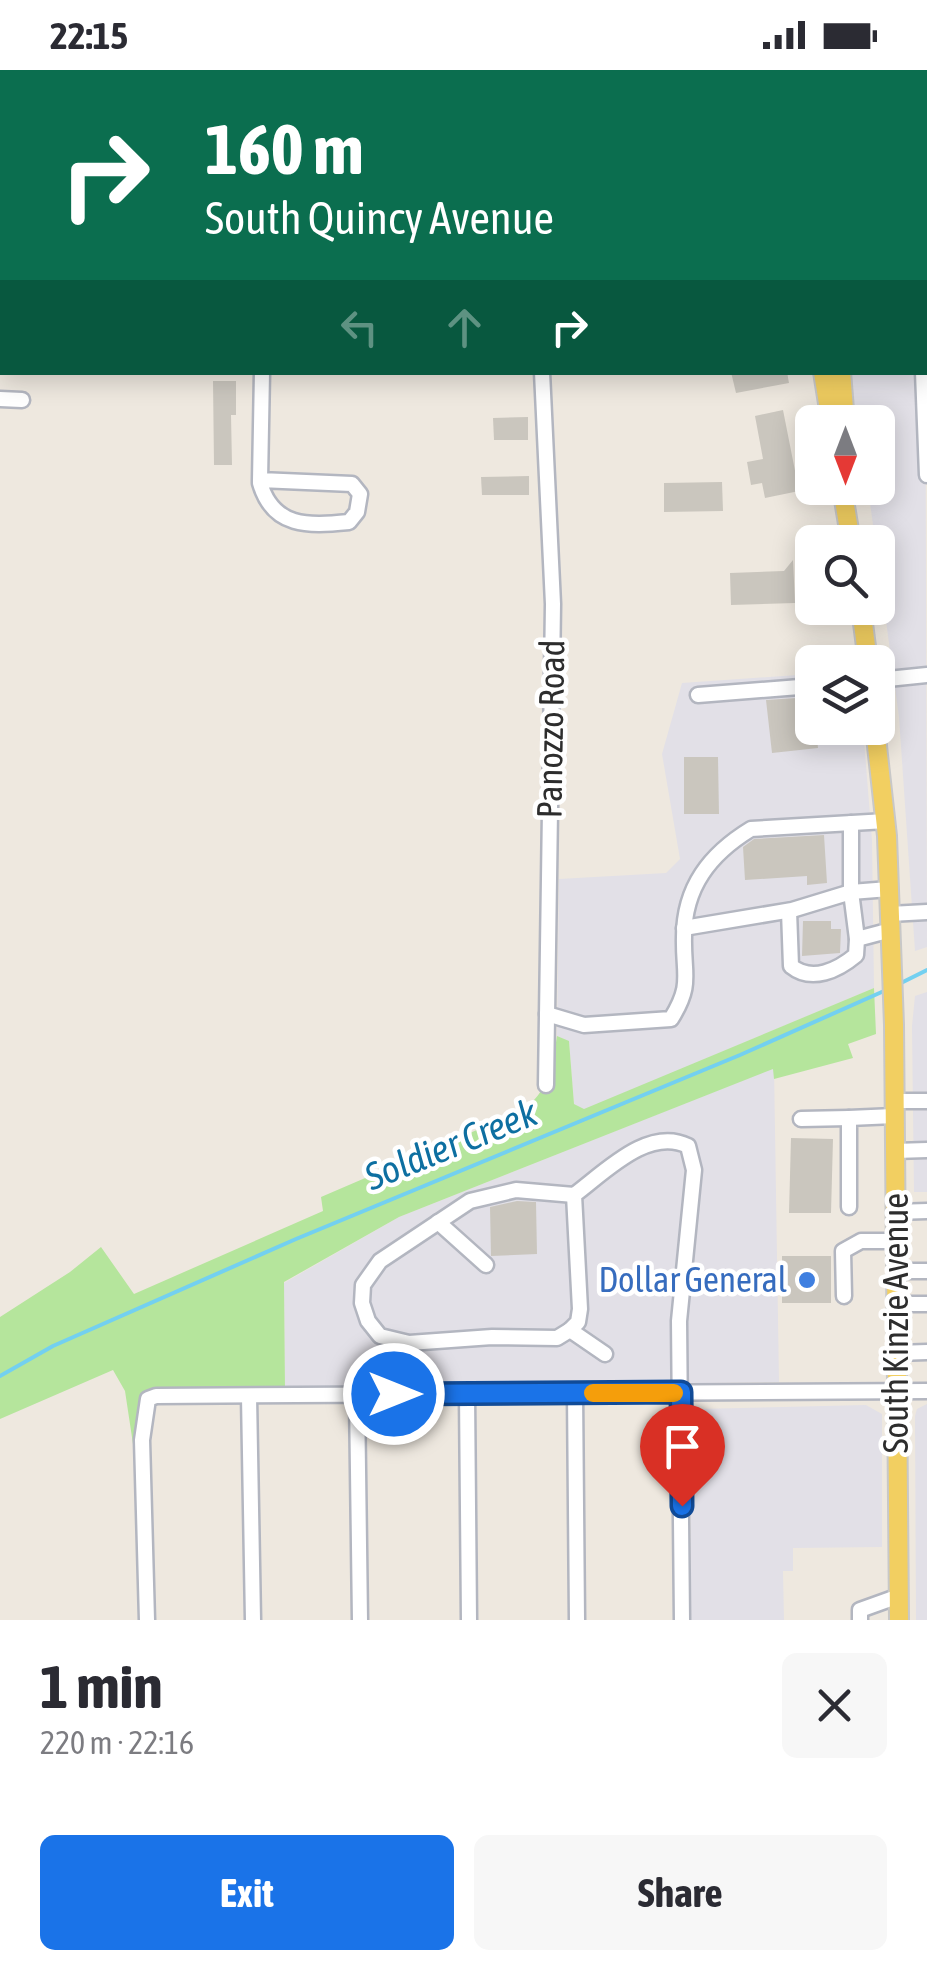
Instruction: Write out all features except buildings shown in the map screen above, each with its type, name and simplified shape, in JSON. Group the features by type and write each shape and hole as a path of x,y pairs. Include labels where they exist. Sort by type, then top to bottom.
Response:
{"main road":[{"path":"823,375 828,405"},
{"path":"841,375 844,405"},
{"name":"South Kinzie Avenue","path":"878,745 886,821 894,1025 899,1620"}],"street":[{"path":"260,480 352,484 360,494 357,512 349,522 320,524 286,519 266,504 260,480 262,375"},
{"name":"Panozzo Road","path":"542,375 552,604 546,1085"},
{"path":"925,375 927,475"},
{"path":"0,399 22,400"},
{"path":"895,679 927,676"},
{"path":"698,695 795,687"},
{"path":"547,1014 584,1026 671,1019 686,994 684,928 690,890 712,861 752,828 886,821"},
{"path":"789,911 790,966 800,973 836,972 856,955 851,823"},
{"path":"684,928 789,911 851,892 889,888"},
{"path":"857,939 891,931 927,912"},
{"path":"801,1119 848,1118 927,1101"},
{"path":"848,1118 848,1207"},
{"path":"574,1195 580,1308 578,1322 557,1338 492,1336 433,1344 380,1336 368,1322 362,1303 364,1285 380,1261 470,1201 492,1193 534,1189 574,1195 637,1149 665,1140 688,1146 694,1157 680,1303 682,1620"},
{"path":"895,1150 927,1150"},
{"path":"896,1212 927,1211"},
{"path":"438,1222 486,1265"},
{"path":"844,1296 843,1250 861,1241 896,1241"},
{"path":"896,1271 927,1271"},
{"path":"896,1304 927,1304"},
{"path":"570,1330 605,1354"},
{"path":"896,1353 927,1352"},
{"path":"147,1620 142,1440 148,1399 156,1396 927,1391"},
{"path":"575,1393 577,1620"},
{"path":"467,1394 469,1620"},
{"path":"356,1395 360,1620"},
{"path":"249,1396 253,1620"},
{"path":"859,1620 860,1610 866,1605 898,1596"}],"shaded area":[{"path":"849,375 925,375 927,947 915,951 895,645 889,645 887,625 895,625 895,525 873,525 870,505 895,505 895,405 855,405"},
{"path":"795,675 795,745 864,745 872,840 874,988 584,1110 574,1104 569,1042 557,1036 559,879 666,873 680,859 662,754 682,683"},
{"path":"927,992 927,1192 914,1192 912,1026 915,996"},
{"path":"774,1068 779,1382 285,1389 284,1283 399,1217"},
{"path":"927,1404 927,1620 916,1620 915,1416 917,1409"},
{"path":"866,1405 882,1414 882,1547 793,1548 793,1571 783,1571 784,1620 691,1620 690,1422 695,1409"}],"green space":[{"path":"874,988 876,1034 848,1044 853,1058 774,1079 773,1069 399,1217 284,1282 285,1389 149,1390 145,1393 138,1438 133,1444 125,1391 113,1370 0,1419 0,1317 101,1247 134,1294 323,1211 321,1197 521,1111 543,1087 557,1036 569,1041 574,1104 584,1109"}],"waterway":[{"name":"Soldier Creek","path":"897,985 927,970"},
{"name":"Soldier Creek","path":"0,1376 53,1346 296,1239 740,1055 884,991"}],"slow traffic":[{"path":"593,1393 674,1393"}],"place":[{"name":"Dollar General","path":"807,1280"}],"route":[{"path":"394,1394 681,1392 682,1506"}]}
